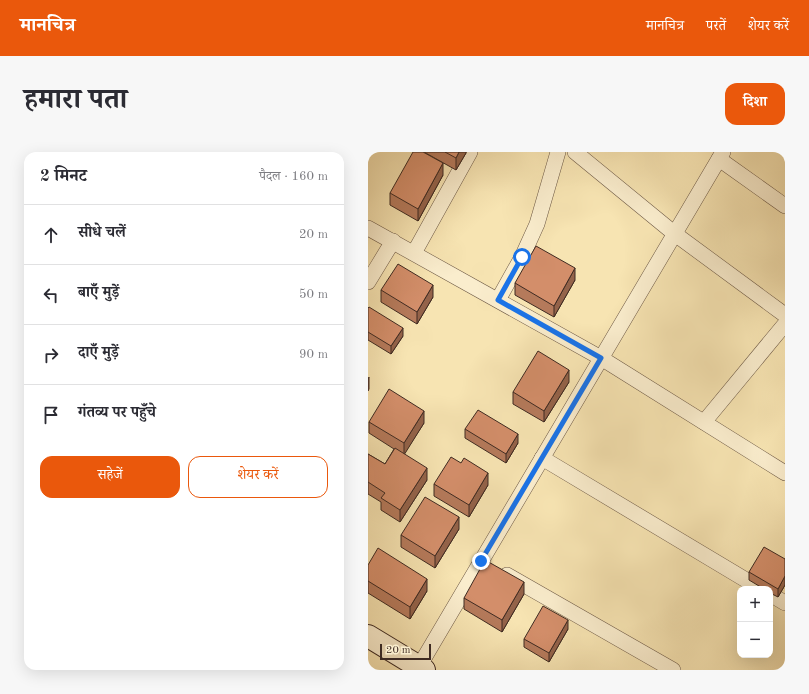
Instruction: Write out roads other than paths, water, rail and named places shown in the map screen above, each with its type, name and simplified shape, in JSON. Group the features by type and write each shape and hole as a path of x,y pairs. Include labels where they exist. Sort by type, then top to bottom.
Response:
{"street":[{"path":"414,253 470,152"},
{"path":"498,300 522,257 537,224 558,152"},
{"path":"575,152 675,234 785,315"},
{"path":"368,636 420,669 481,561 721,156 785,206"},
{"path":"368,228 601,358 785,473"},
{"path":"368,282 393,241"},
{"path":"704,422 785,324"},
{"path":"542,458 756,586"},
{"path":"481,561 673,670"},
{"path":"773,596 785,603"}]}
